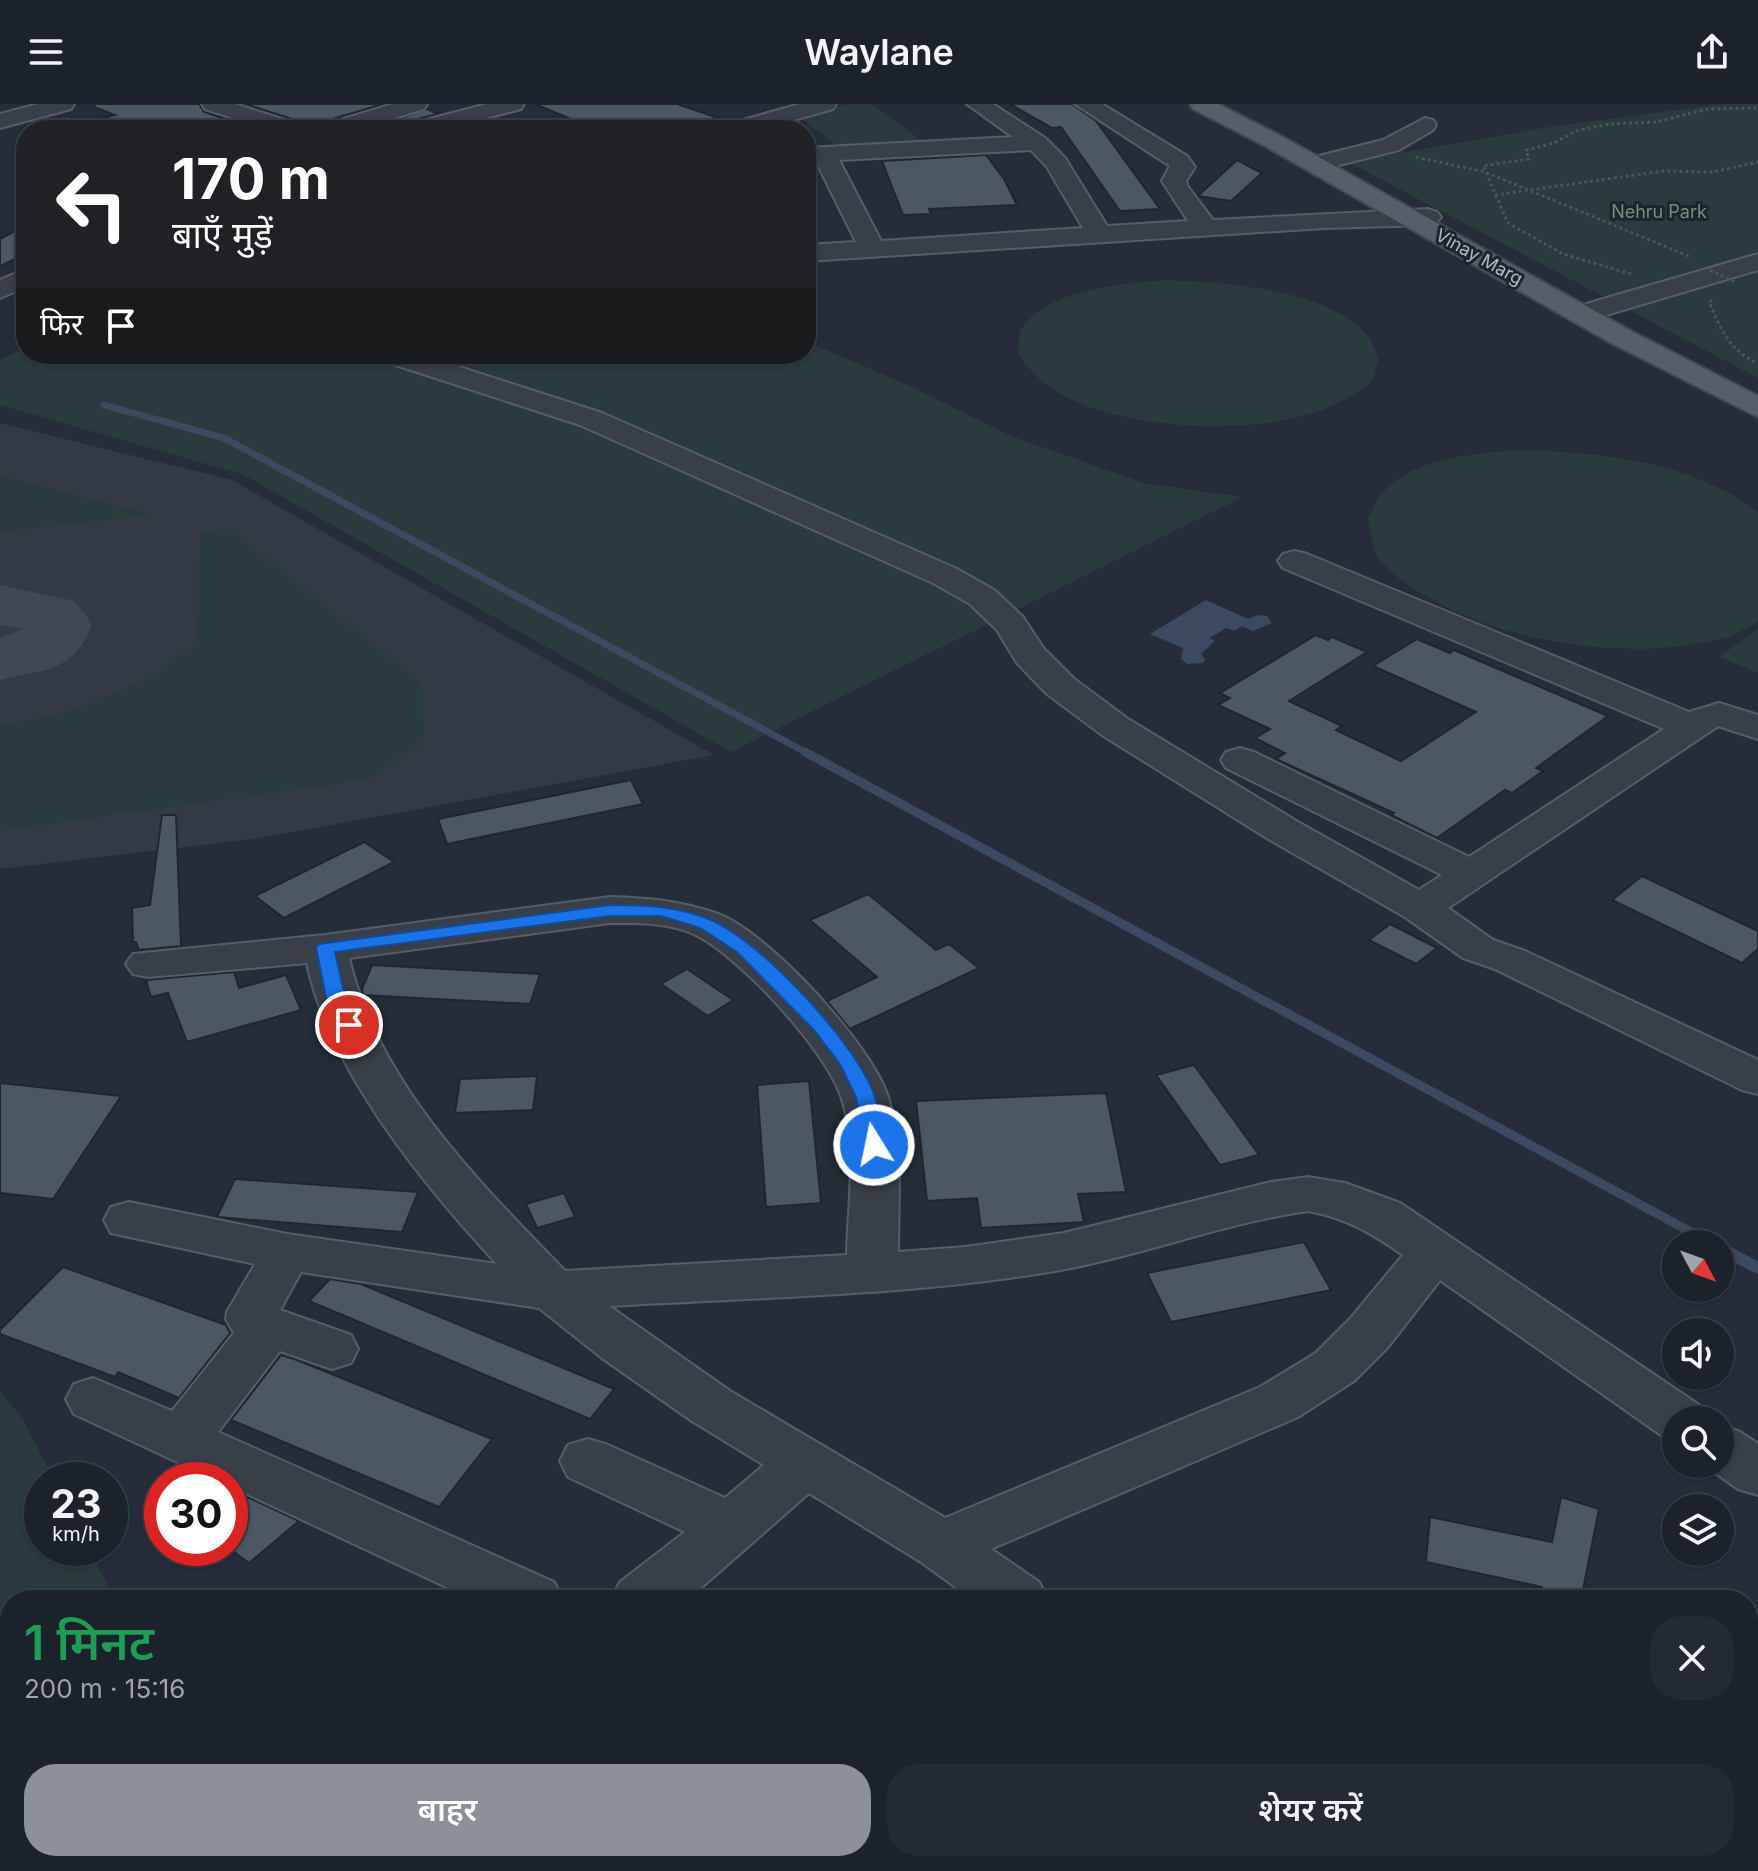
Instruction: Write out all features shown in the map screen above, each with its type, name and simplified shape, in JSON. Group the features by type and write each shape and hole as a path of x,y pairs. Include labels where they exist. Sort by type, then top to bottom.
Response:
{"main road":[{"name":"Vinay Marg","path":"1201,104 1758,396"},
{"name":"Vinay Marg","path":"1227,104 1621,337 1758,408"}],"street":[{"path":"2,118 63,104"},
{"path":"213,104 262,120"},
{"path":"364,120 416,104"},
{"path":"741,104 778,117"},
{"path":"768,120 825,104"},
{"path":"978,104 1037,143 1057,163 1099,234"},
{"path":"1086,104 1179,161 1183,167 1174,181 1176,188 1206,228"},
{"path":"440,120 472,108 512,114"},
{"path":"1327,161 1407,139 1425,125"},
{"path":"816,154 1037,143"},
{"path":"816,156 872,249"},
{"path":"816,252 1418,217"},
{"path":"1596,310 1758,262"},
{"path":"421,364 591,419 945,576 982,597 1011,624 1030,655 1060,686 1115,727 1284,831 1420,908 1478,949 1496,971 1758,1101"},
{"path":"1295,561 1679,721"},
{"path":"1420,908 1458,868 1679,721 1719,714 1758,728"},
{"path":"1240,760 1458,868"},
{"path":"148,964 325,948 610,910 662,911 706,924 744,948 820,1025 848,1062 865,1097 874,1145 872,1274"},
{"path":"325,948 336,997 363,1054 422,1142 484,1218 553,1291 621,1344 711,1406 941,1545 1004,1590"},
{"path":"1478,949 1510,960 1758,1079"},
{"path":"129,1220 287,1252 553,1291 965,1266 1064,1251 1271,1199 1308,1194 1345,1200 1382,1215 1662,1408"},
{"path":"941,1545 1279,1402 1335,1367 1369,1333 1435,1251"},
{"path":"287,1252 252,1319 332,1349"},
{"path":"181,1439 269,1327"},
{"path":"93,1399 511,1590"},
{"path":"1734,1457 1758,1473"},
{"path":"588,1461 731,1527"},
{"path":"656,1590 805,1463"}],"path":[{"path":"1633,275 1563,254 1508,223 1483,166 1529,159 1526,150 1554,143 1576,131 1609,124 1656,122 1708,109 1758,108"},
{"path":"1379,149 1485,172 1698,260"},
{"path":"1495,195 1663,171 1713,172 1758,162"},
{"path":"1717,275 1709,302 1726,341 1740,357 1758,363"}],"shaded area":[{"path":"0,423 232,480 714,755 260,838 0,869"}],"green space":[{"path":"847,104 872,104 925,143 841,149 816,130 816,120 801,118"},
{"name":"Nehru Park","path":"1721,104 1758,104 1758,378 1348,162 1549,127"},
{"path":"1164,280 1244,286 1302,298 1328,308 1351,321 1369,337 1379,360 1371,381 1327,408 1292,419 1213,426 1173,424 1134,419 1068,398 1040,379 1018,354 1021,330 1032,316 1048,305 1086,291"},
{"path":"816,345 914,388 1011,436 1144,483 1243,497 731,752 244,475 0,405 0,360 16,352 16,364 816,364"},
{"path":"1517,450 1580,453 1643,462 1703,481 1731,494 1758,512 1758,622 1729,637 1689,645 1612,648 1573,644 1496,627 1460,614 1397,577 1378,557 1368,519 1382,494 1397,480 1446,459"},
{"path":"0,475 155,515 0,532"},
{"path":"232,530 422,683 423,742 368,780 0,831 0,726 77,709 150,678 198,641 200,532"},
{"path":"1758,629 1758,673 1719,657"},
{"path":"0,1390 24,1422 45,1462 24,1462 24,1566 98,1566 110,1590 0,1590"}],"water":[{"path":"1206,600 1248,619 1267,616 1272,623 1253,631 1242,626 1234,631 1226,628 1210,638 1215,641 1201,654 1205,659 1203,663 1187,664 1181,659 1183,648 1150,634"}],"building":[{"path":"95,104 199,104 204,112 229,120 94,120 115,115 94,107"},
{"path":"245,104 383,104 329,120 296,120"},
{"path":"535,104 677,104 724,120 573,120"},
{"path":"1010,104 1072,104 1096,121 1160,209 1120,211 1061,127 1052,128"},
{"path":"427,109 438,114 413,120 395,120"},
{"path":"986,155 1004,179 1017,205 929,209 931,214 903,215 882,161"},
{"path":"1237,160 1262,173 1231,201 1198,196"},
{"path":"16,230 16,259 0,266 0,239"},
{"path":"1316,635 1328,640 1332,637 1367,652 1289,701 1342,726 1336,730 1401,761 1476,712 1373,666 1417,639 1450,653 1454,650 1608,716 1536,768 1543,771 1512,793 1505,790 1437,838 1391,815 1394,813 1276,759 1285,753 1255,738 1270,729 1218,705 1230,698 1220,693"},
{"path":"631,780 643,804 447,844 438,819"},
{"path":"162,815 176,815 181,946 139,950 133,942 132,908 150,905"},
{"path":"364,842 394,862 284,918 255,896"},
{"path":"1642,876 1758,931 1758,949 1742,963 1612,900"},
{"path":"868,894 936,950 949,944 979,968 850,1029 827,1001 877,977 810,920"},
{"path":"1390,924 1437,948 1416,964 1369,940"},
{"path":"372,965 540,974 530,1004 363,995 362,989"},
{"path":"687,969 733,1000 708,1016 661,984"},
{"path":"234,972 239,988 286,975 301,1010 187,1042 168,993 151,997 146,980"},
{"path":"1194,1065 1259,1155 1220,1165 1156,1075"},
{"path":"537,1076 533,1110 455,1113 460,1079"},
{"path":"809,1081 821,1203 766,1207 757,1085"},
{"path":"0,1083 121,1096 53,1199 0,1193"},
{"path":"1106,1093 1126,1192 1078,1194 1084,1222 981,1228 977,1198 927,1201 916,1101"},
{"path":"235,1179 418,1192 402,1232 217,1217"},
{"path":"564,1193 575,1217 537,1228 526,1204"},
{"path":"1304,1242 1331,1290 1171,1322 1147,1273"},
{"path":"63,1267 226,1325 230,1333 179,1398 118,1372 115,1377 0,1334 0,1330"},
{"path":"330,1279 361,1284 614,1389 590,1419 309,1301"},
{"path":"281,1355 492,1439 439,1507 231,1420"},
{"path":"248,1497 299,1521 248,1562"},
{"path":"1561,1497 1599,1509 1583,1590 1541,1590 1542,1587 1426,1562 1430,1517 1552,1542"}],"waterway":[{"path":"104,405 224,438 809,754"},
{"path":"805,752 1687,1230"},
{"path":"1734,1255 1758,1268"}],"taxiway":[{"path":"0,605 52,615 59,624 52,642 34,651 0,659"}],"route":[{"path":"349,1025 336,997 325,948 610,910 662,911 706,924 744,948 820,1025 848,1062 865,1097 874,1145"}]}
